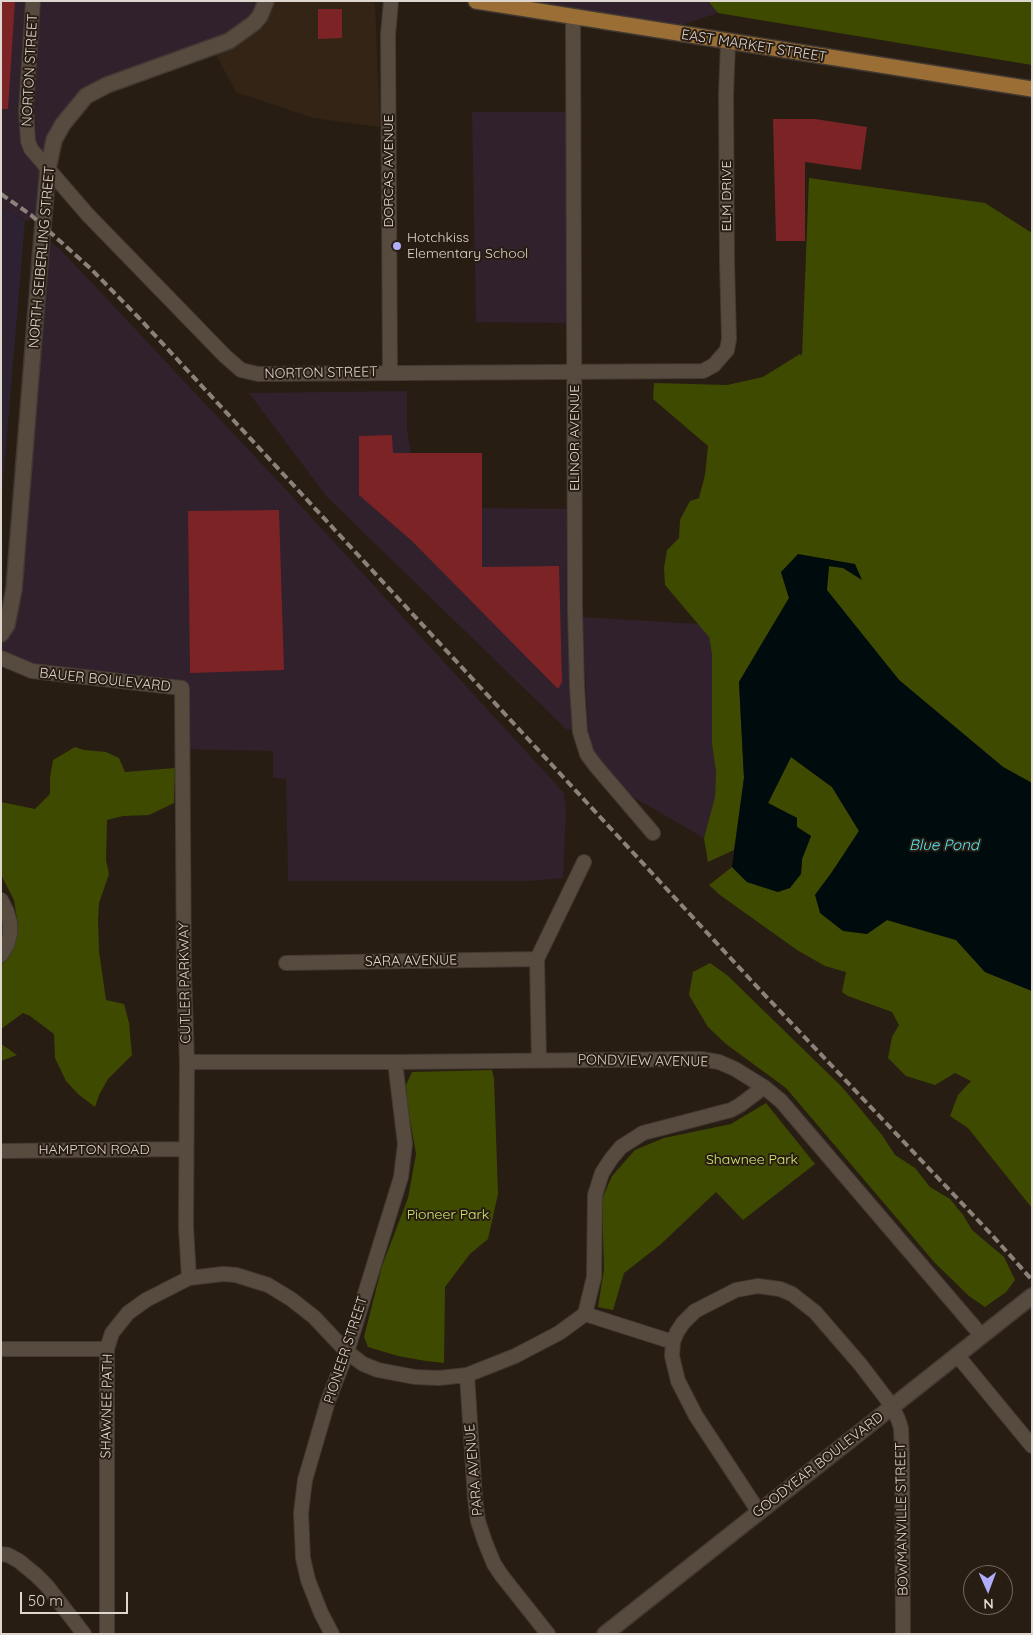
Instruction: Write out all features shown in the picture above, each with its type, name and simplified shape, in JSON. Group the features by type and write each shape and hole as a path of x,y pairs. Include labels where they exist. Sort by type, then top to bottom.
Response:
{"main road":[{"name":"EAST MARKET STREET","path":"476,1 573,18 629,25 1032,89"}],"street":[{"name":"NORTON STREET","path":"33,1 26,110 26,128 31,149 102,229 225,356 241,370 258,374 703,371 714,365 727,350"},
{"name":"NORTH SEIBERLING STREET","path":"1,634 7,625 14,589 48,169 54,140 63,124 86,96 107,85 229,41 240,35 254,23 260,16 266,1"},
{"name":"DORCAS AVENUE","path":"390,372 388,35 391,1"},
{"name":"ELINOR AVENUE","path":"573,18 575,609 580,732 587,754 653,834"},
{"name":"ELM DRIVE","path":"727,350 730,327 727,261 726,94 728,42"},
{"name":"BAUER BOULEVARD","path":"1,658 32,672 182,688"},
{"name":"CUTLER PARKWAY","path":"182,688 184,974 187,1062 186,1227 189,1278"},
{"path":"539,1060 537,960 584,862"},
{"path":"1,900 10,923 10,939 1,955"},
{"name":"SARA AVENUE","path":"286,962 537,960"},
{"name":"PONDVIEW AVENUE","path":"187,1062 700,1059 719,1062 764,1087 781,1101 981,1335"},
{"name":"PIONEER STREET","path":"332,1634 321,1613 308,1580 303,1558 301,1513 305,1480 328,1402 347,1352 401,1177 405,1144 395,1062"},
{"path":"759,1512 708,1437 689,1404 678,1381 672,1356 673,1342 585,1314 594,1277 595,1195 602,1173 610,1159 621,1147 643,1134 731,1110 764,1087"},
{"name":"HAMPTON ROAD","path":"1,1150 186,1149"},
{"name":"SHAWNEE PATH","path":"107,1634 107,1348 112,1333 128,1312 153,1296 189,1278 223,1274 236,1275 268,1285 291,1299 314,1317 347,1352 364,1364 393,1374 431,1378 467,1375 524,1351 566,1328 585,1314"},
{"name":"BOWMANVILLE STREET","path":"673,1342 683,1324 695,1311 736,1290 752,1286 769,1286 780,1289 803,1302 820,1318 860,1364 892,1406 901,1428 903,1634"},
{"name":"GOODYEAR BOULEVARD","path":"605,1634 1032,1296"},
{"path":"1,1349 107,1348"},
{"path":"957,1355 1032,1446"},
{"name":"PARA AVENUE","path":"467,1375 478,1520 494,1564 548,1634"},
{"path":"1,1554 19,1561 36,1575 47,1586 84,1634"}],"shaded area":[{"path":"1,1 30,1 22,113 45,171 40,218 25,221 1,208"},
{"path":"38,1 262,1 253,18 232,36 99,86 46,161 34,148 30,126"},
{"path":"269,1 366,1 375,3 380,127 313,118 236,92 216,55 239,40"},
{"path":"504,1 708,1 718,13 675,27"},
{"path":"472,112 569,112 570,323 476,322"},
{"path":"1,208 25,221 1,506"},
{"path":"42,236 60,249 290,494 564,793 566,811 563,878 529,881 288,881 286,779 273,778 273,751 181,749 182,689 32,671 1,658 1,634 7,625"},
{"path":"407,391 407,430 411,453 482,453 482,508 574,509 580,732 566,729 327,497 249,393"},
{"path":"582,617 699,624 709,637 712,654 712,744 716,772 715,797 704,838 628,794 589,746"}],"green space":[{"path":"708,1 1032,1 1032,65 718,13"},
{"path":"809,178 985,203 1032,233 1032,783 1003,767 899,680 826,590 829,566 843,568 861,579 829,559 781,572 789,598 739,682 744,778 734,850 708,862 704,838 715,797 716,772 712,744 712,654 709,637 665,585 664,568 667,550 679,538 680,520 690,501 699,498 705,475 708,446 653,399 654,383 727,385 763,377 800,354 802,356"},
{"path":"75,747 84,750 106,752 119,758 125,772 175,768 174,803 149,815 123,816 107,820 106,860 109,874 99,903 99,951 106,1000 124,1004 129,1023 132,1055 108,1079 95,1107 78,1094 66,1081 55,1058 54,1034 23,1013 1,1029 1,966 14,939 17,919 14,900 1,875 1,802 35,809 50,794 53,760"},
{"path":"791,757 832,787 859,831 815,895 867,934 887,920 956,940 985,972 1032,991 1032,1208 968,1128 950,1116 958,1095 971,1081 955,1073 935,1085 906,1076 888,1058 892,1037 899,1025 892,1012 842,992 846,972 825,966 797,950 720,895 709,885 732,867 747,882 778,892 801,874 802,859 811,836 797,827 797,818 768,803"},
{"path":"710,963 727,975 842,1087 882,1135 895,1155 915,1168 930,1187 950,1199 972,1230 1004,1257 1015,1280 1006,1292 985,1307 969,1296 935,1263 786,1088 726,1044 708,1027 689,995 693,972"},
{"path":"1,1044 17,1055 1,1061"},
{"name":"Pioneer Park","path":"492,1070 494,1079 498,1194 488,1239 470,1254 445,1287 444,1363 398,1356 368,1347 364,1337 382,1266 408,1198 416,1154 406,1085 412,1072"},
{"name":"Shawnee Park","path":"766,1103 815,1164 743,1220 716,1192 660,1245 624,1273 613,1310 598,1307 604,1269 602,1199 612,1176 635,1150 664,1138 731,1124"}],"water":[{"name":"Blue Pond","path":"798,554 855,564 862,580 843,568 829,566 827,590 899,680 1003,767 1032,783 1032,991 985,972 956,940 887,920 867,934 843,931 820,913 815,895 859,831 832,787 791,757 768,803 797,818 797,827 811,836 802,859 801,874 790,888 778,892 747,882 732,867 744,778 739,682 789,598 781,572"}],"building":[{"path":"1,1 15,1 8,109 1,109"},
{"path":"318,9 342,9 342,38 318,39"},
{"path":"773,119 815,119 867,127 861,170 805,162 805,241 776,241"},
{"path":"392,435 393,453 482,453 482,567 559,566 562,682 558,689 412,541 359,495 359,436"},
{"path":"279,510 284,670 190,673 188,511"}],"railway":[{"path":"1,194 31,215 91,269 139,318 760,990 991,1234 1032,1280"}],"place":[{"name":"Hotchkiss Elementary School","path":"397,246"}]}
